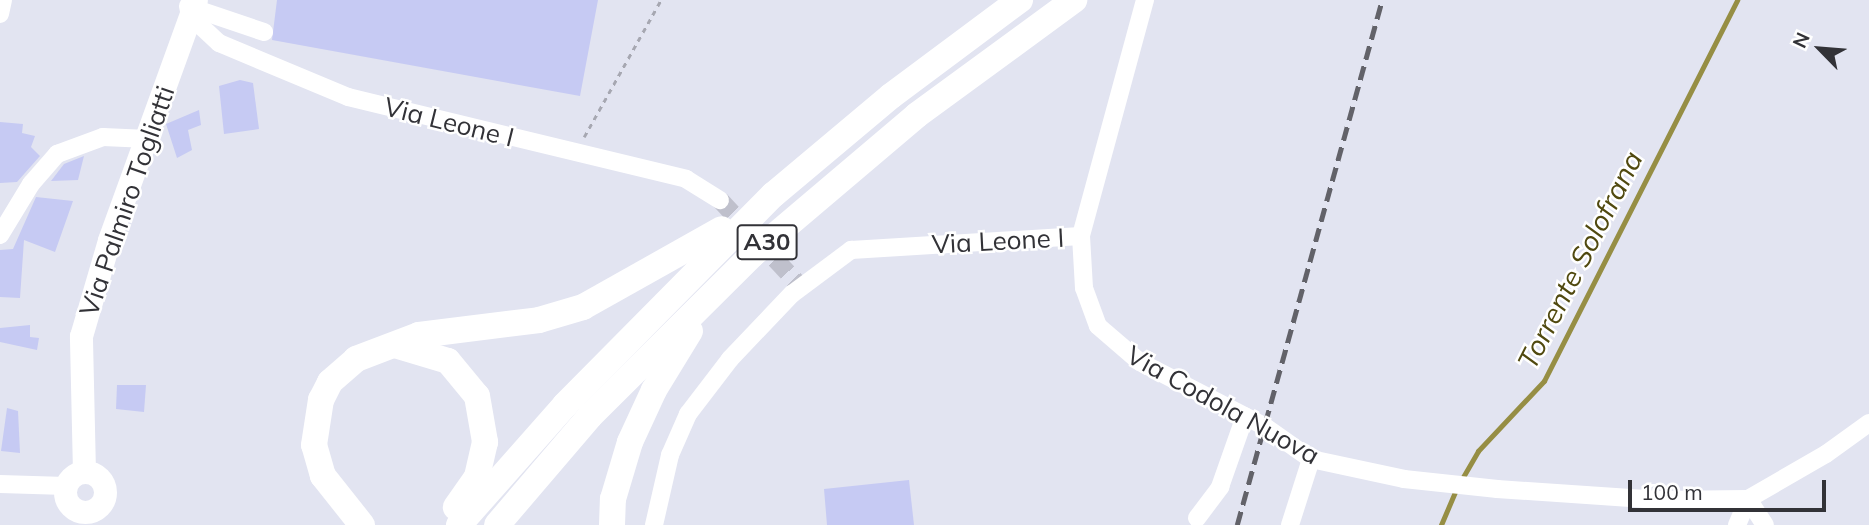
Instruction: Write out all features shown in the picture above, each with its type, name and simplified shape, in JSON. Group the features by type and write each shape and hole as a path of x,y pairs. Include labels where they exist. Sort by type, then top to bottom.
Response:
{"highway":[{"name":"A30","path":"459,525 565,405 773,195 891,96 1020,0"},
{"name":"A30","path":"497,525 590,416 752,255 917,114 1074,0"},
{"path":"362,525 323,475 314,445 315,421 330,382 356,359 419,335 539,320 583,306 699,244 773,195"},
{"path":"612,525 613,499 630,442 654,390 692,329 752,255"},
{"path":"390,344 448,361 477,396 485,442 482,461 477,477 444,525"}],"main road":[{"name":"Via Palmiro Togliatti","path":"84,472 81,336 109,240 148,139 191,6"},
{"path":"84,472 96,476 104,492 91,518 72,507 66,486 71,478 84,472"}],"street":[{"path":"0,14 2,0"},
{"name":"Via Codola Nuova","path":"1145,0 1081,236 1084,288 1098,326 1140,362 1245,416 1311,459 1404,479 1497,489 1660,500 1748,499"},
{"path":"191,6 264,32"},
{"name":"Via Leone I","path":"191,6 219,43 348,97 686,179 720,200"},
{"path":"0,236 31,184 57,154 103,137 148,139"},
{"name":"Via Leone I","path":"654,525 670,455 688,414 730,359 800,287 851,250 1081,236"},
{"path":"1197,518 1220,487 1245,416"},
{"path":"1737,525 1748,499 1826,454 1869,423"},
{"path":"1290,525 1311,459"},
{"path":"0,484 66,486"},
{"path":"1748,499 1765,525"}],"path":[{"path":"576,153 661,0"}],"building":[{"path":"277,0 598,0 580,96 272,40"},
{"path":"240,80 253,83 259,129 224,134 219,86"},
{"path":"199,110 201,125 188,130 192,150 177,158 166,124"},
{"path":"0,122 23,124 22,133 35,136 31,147 40,156 17,182 0,183"},
{"path":"84,156 78,180 51,181 64,164"},
{"path":"36,197 73,201 55,252 24,240 20,298 0,297 0,250 13,249"},
{"path":"30,325 30,337 39,338 37,350 0,342 0,328"},
{"path":"117,385 146,385 144,412 116,409"},
{"path":"7,408 18,411 20,453 1,451"},
{"path":"909,480 914,525 827,525 824,489"}],"waterway":[{"name":"Torrente Solofrana","path":"1462,479 1478,451 1544,381 1737,0"},
{"name":"Torrente Solofrana","path":"1441,525 1456,490"}],"tunnel":[{"path":"720,200 801,287"}],"railway":[{"path":"1237,525 1382,0"}]}
